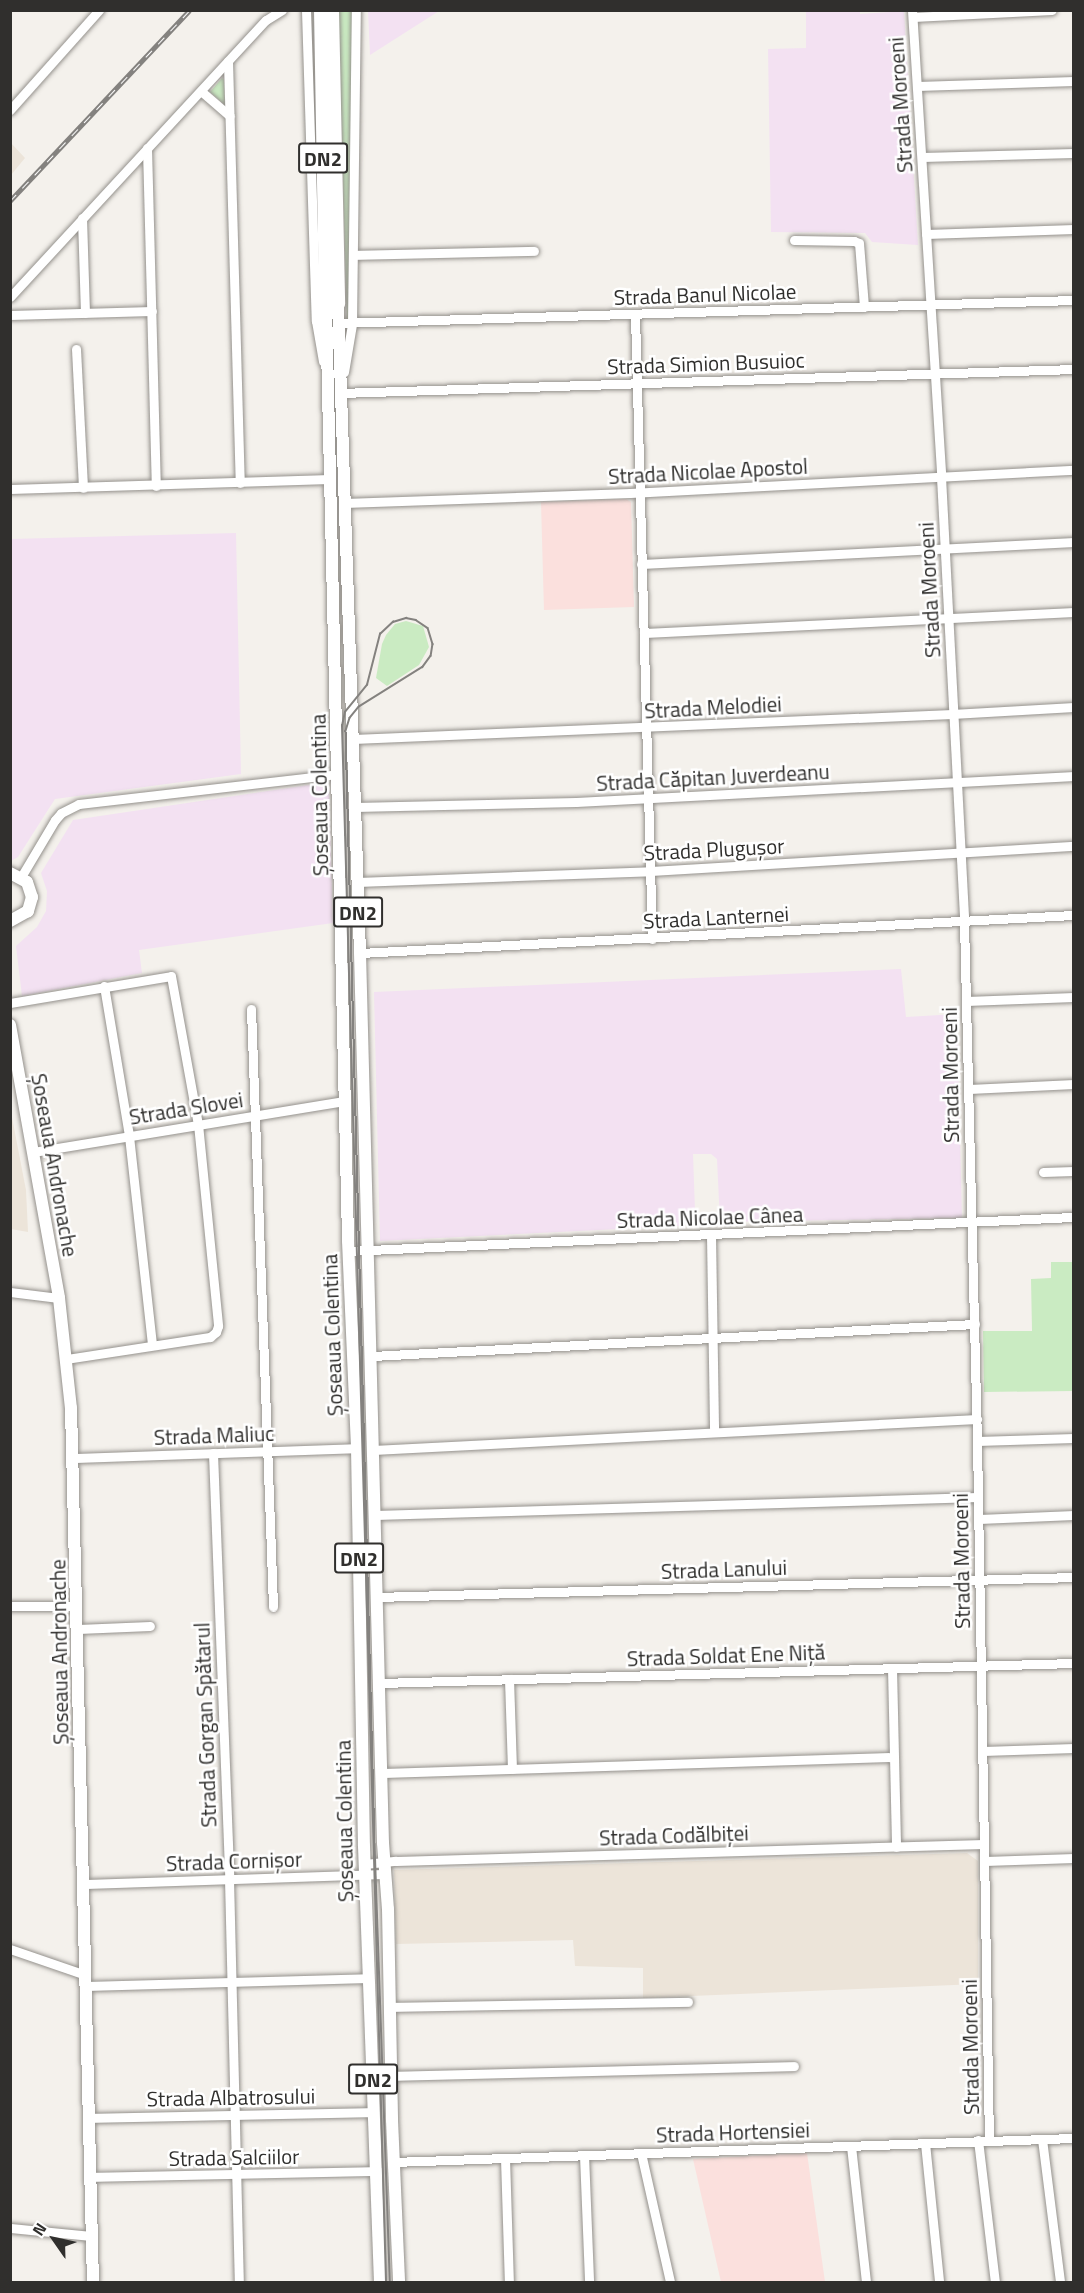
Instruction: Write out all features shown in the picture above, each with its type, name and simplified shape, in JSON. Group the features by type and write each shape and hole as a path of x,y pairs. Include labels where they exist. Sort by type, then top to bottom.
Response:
{"highway":[{"name":"DN2","path":"321,10 332,305"},
{"name":"DN2","path":"332,10 332,305"}],"main road":[{"name":"Șoseaua Colentina","path":"332,305 327,386 349,1251 357,1448 368,1978 378,2171 380,2283"},
{"name":"Șoseaua Colentina","path":"332,305 338,323 353,739 372,1356 376,1597 382,1773 389,1865 393,2162 399,2283"},
{"path":"12,922 28,911 31,904 31,889 16,875"},
{"name":"Șoseaua Andronache","path":"10,1025 59,1298 67,1359 73,1458 78,1629 93,2283"}],"street":[{"path":"10,110 99,10"},
{"path":"10,297 266,20 282,10"},
{"name":"Șoseaua Colentina","path":"306,10 316,321 327,386"},
{"name":"Șoseaua Colentina","path":"340,393 352,324 356,10"},
{"path":"912,14 1052,10"},
{"name":"Strada Moroeni","path":"912,14 941,477 964,921 978,1441 989,2140"},
{"path":"228,61 240,483"},
{"path":"917,86 1074,81"},
{"path":"201,91 230,116"},
{"path":"147,148 156,486"},
{"path":"922,157 1074,153"},
{"path":"82,218 85,313"},
{"path":"926,234 1074,229"},
{"path":"794,240 860,243 864,307"},
{"path":"354,255 534,251"},
{"name":"Strada Banul Nicolae","path":"338,323 1074,300"},
{"path":"10,315 152,311"},
{"path":"635,315 652,939"},
{"path":"76,348 83,488"},
{"name":"Strada Simion Busuioc","path":"340,393 1074,369"},
{"name":"Strada Nicolae Apostol","path":"344,503 639,492 1074,470"},
{"path":"10,489 330,479"},
{"path":"641,564 1074,542"},
{"path":"644,633 1074,612"},
{"name":"Strada Melodiei","path":"353,739 646,728 1074,707"},
{"path":"16,875 55,820 69,808 79,804 337,774"},
{"name":"Strada Căpitan Juverdeanu","path":"355,807 649,799 1074,776"},
{"name":"Strada Plugușor","path":"357,882 651,871 1074,846"},
{"name":"Strada Lanternei","path":"360,953 1074,915"},
{"path":"10,1003 166,976 173,978 198,1124 218,1326 216,1332 210,1336 67,1359"},
{"path":"104,986 129,1136 152,1345"},
{"path":"966,1001 1074,997"},
{"path":"251,1009 273,1607"},
{"path":"969,1089 1074,1084"},
{"name":"Strada Slovei","path":"33,1152 255,1114 346,1101"},
{"path":"1043,1172 1074,1171"},
{"name":"Strada Nicolae Cânea","path":"349,1251 1074,1217"},
{"path":"711,1235 714,1432"},
{"path":"10,1292 59,1298"},
{"path":"372,1356 712,1340 975,1324"},
{"path":"373,1450 977,1419"},
{"path":"978,1441 1074,1438"},
{"name":"Strada Maliuc","path":"73,1458 357,1448"},
{"name":"Strada Gorgan Spătarul","path":"213,1453 229,1879 239,2283"},
{"path":"375,1515 978,1497"},
{"path":"979,1519 1074,1515"},
{"name":"Strada Lanului","path":"376,1597 1074,1577"},
{"path":"10,1606 77,1606"},
{"path":"78,1629 150,1626"},
{"name":"Strada Soldat Ene Niță","path":"380,1683 1074,1663"},
{"path":"892,1668 892,1757 896,1847"},
{"path":"509,1679 512,1769"},
{"path":"983,1751 1074,1748"},
{"path":"382,1773 892,1757"},
{"name":"Strada Codălbiței","path":"389,1865 984,1844"},
{"path":"985,1861 1074,1858"},
{"name":"Strada Cornișor","path":"83,1884 229,1879 365,1870 389,1865"},
{"path":"10,1949 86,1980 231,1982 368,1978"},
{"path":"390,2007 688,2002"},
{"path":"391,2076 794,2066"},
{"name":"Strada Albatrosului","path":"89,2118 374,2112"},
{"name":"Strada Hortensiei","path":"393,2162 1074,2138"},
{"path":"1042,2139 1060,2283"},
{"path":"978,2140 995,2283"},
{"path":"925,2143 939,2283"},
{"path":"851,2146 866,2283"},
{"path":"641,2153 670,2283"},
{"path":"584,2155 590,2283"},
{"path":"505,2158 509,2283"},
{"name":"Strada Salciilor","path":"90,2177 378,2171"},
{"path":"10,2228 92,2235"}],"shaded area":[{"path":"368,10 439,10 439,11 370,55"},
{"path":"806,11 860,11 860,14 904,11 918,245 872,242 865,233 771,232 768,49 806,48"},
{"path":"11,143 25,158 11,175"},
{"path":"626,499 631,502 634,607 544,610 541,502"},
{"path":"236,533 241,774 55,799 18,857 11,861 11,539"},
{"path":"322,783 329,788 333,923 139,950 142,973 22,996 16,946 37,927 46,911 47,891 41,873 73,820"},
{"path":"901,969 906,1017 957,1014 962,1218 720,1222 717,1159 711,1154 693,1154 695,1211 680,1213 680,1226 380,1241 374,992"},
{"path":"10,1107 26,1190 28,1232 11,1229"},
{"path":"967,1853 978,1861 978,1984 643,1998 643,1968 575,1966 573,1940 396,1944 394,1870"},
{"path":"807,2153 825,2282 721,2282 693,2159"}],"green space":[{"path":"338,11 353,11 350,317 347,319"},
{"path":"222,78 224,80 225,105 210,92"},
{"path":"406,621 423,626 429,647 419,665 387,686 376,678 382,644 395,624"},
{"path":"1051,1262 1073,1262 1073,1391 984,1392 983,1331 1032,1331 1031,1279 1051,1278"}],"tram line":[{"path":"386,2282 342,726 345,712 367,685 380,634 393,622 406,618 416,620 428,628 433,644 431,656 423,667 359,707 350,718 346,731 375,1844 390,2282"}],"railway":[{"path":"10,201 190,10"}]}
